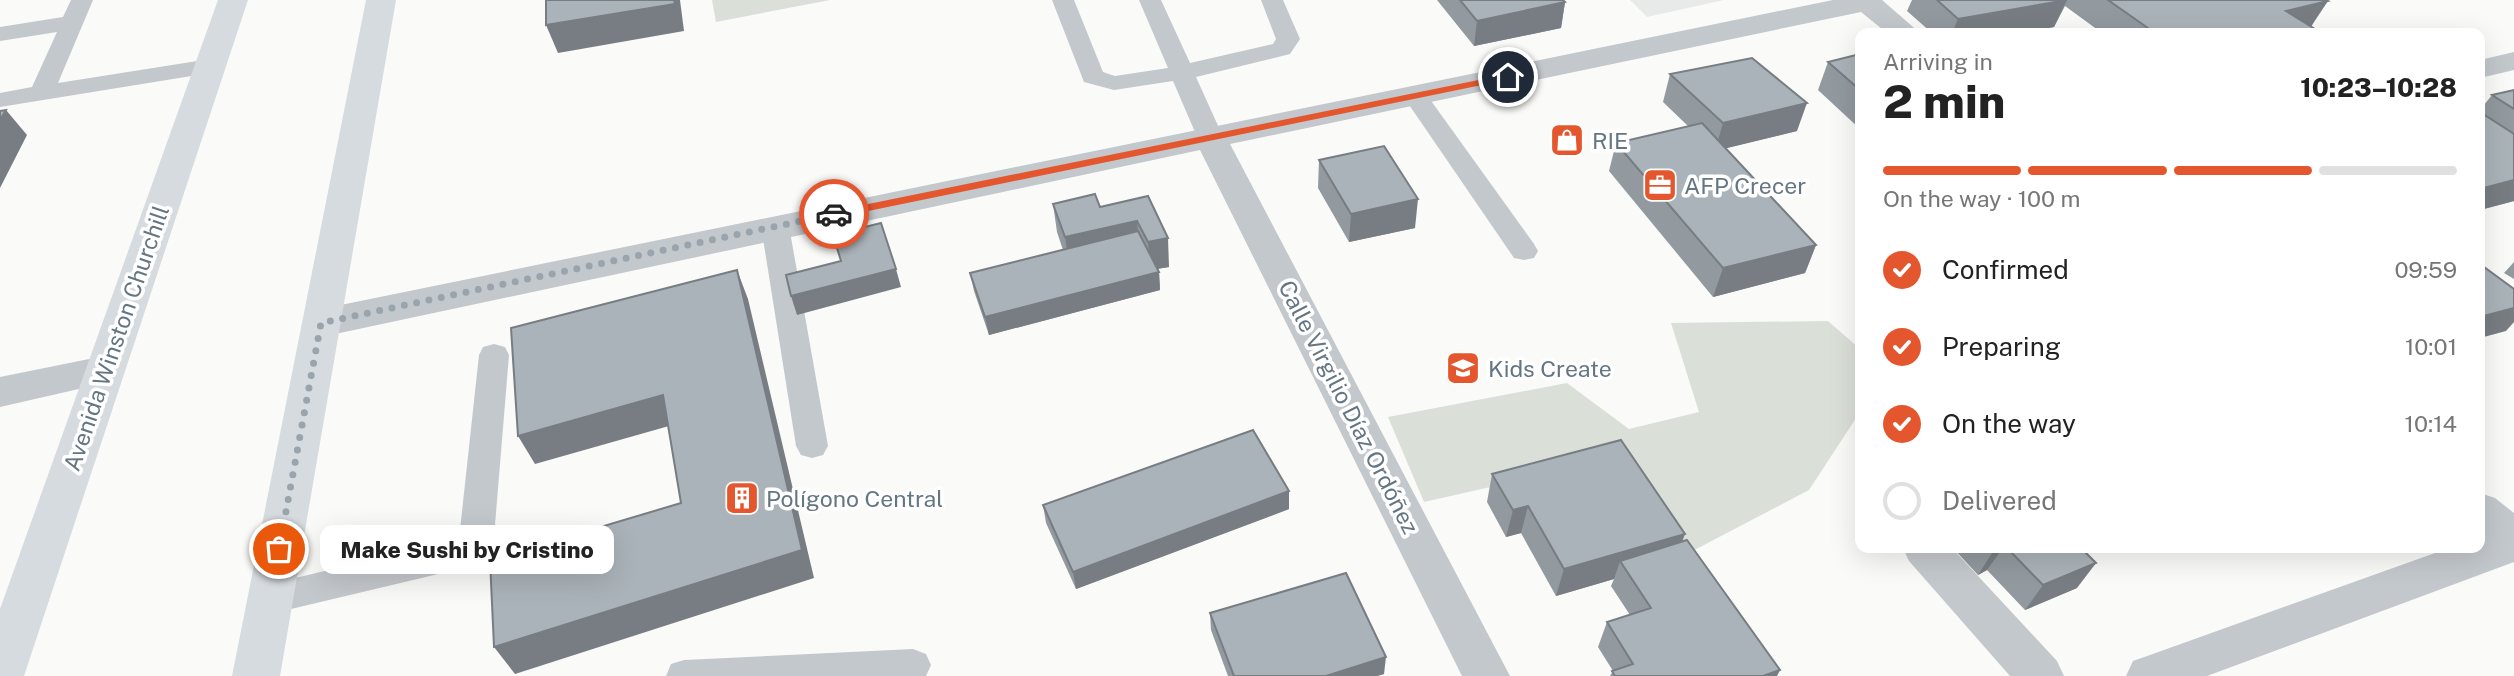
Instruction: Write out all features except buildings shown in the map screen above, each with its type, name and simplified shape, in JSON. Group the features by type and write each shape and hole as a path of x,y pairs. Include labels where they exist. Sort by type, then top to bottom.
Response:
{"main road":[{"name":"Avenida Winston Churchill","path":"0,676 233,0"},
{"path":"256,676 381,0"}],"street":[{"path":"321,323 775,226 1211,139 1865,1 1899,28"},
{"path":"2485,68 2514,61"},
{"name":"Calle Virgilio Díaz Ordóñez","path":"1211,139 1486,676"},
{"path":"0,392 104,370"},
{"path":"2485,515 2514,541 2485,552"},
{"path":"1930,553 2040,676"},
{"path":"2150,676 2482,553"}],"lane":[{"path":"42,92 82,0"},
{"path":"1063,0 1093,77 1114,83 1180,73 1282,50 1288,39 1272,0"},
{"path":"1150,0 1211,139"},
{"path":"0,34 73,22"},
{"path":"0,100 210,66"},
{"path":"1415,96 1524,251"},
{"path":"775,226 812,446"},
{"path":"270,599 451,557 471,549 477,537 494,355"},
{"path":"684,676 913,665"}],"shaded area":[{"path":"712,0 830,0 716,22"},
{"path":"1630,0 1724,0 1647,17"},
{"path":"1828,321 1855,345 1855,420 1809,490 1683,556 1615,459 1424,502 1388,417 1567,383 1629,429 1699,412 1671,323"}],"way so far":[{"path":"279,549 321,323 834,214"}],"place":[{"name":"RIE","path":"1567,140"},
{"name":"AFP Crecer","path":"1660,185"},
{"name":"Kids Create","path":"1463,368"},
{"name":"Polígono Central","path":"742,498"},
{"name":"Make Sushi by Cristino","path":"279,549"}],"route":[{"path":"834,214 1508,77"}]}
